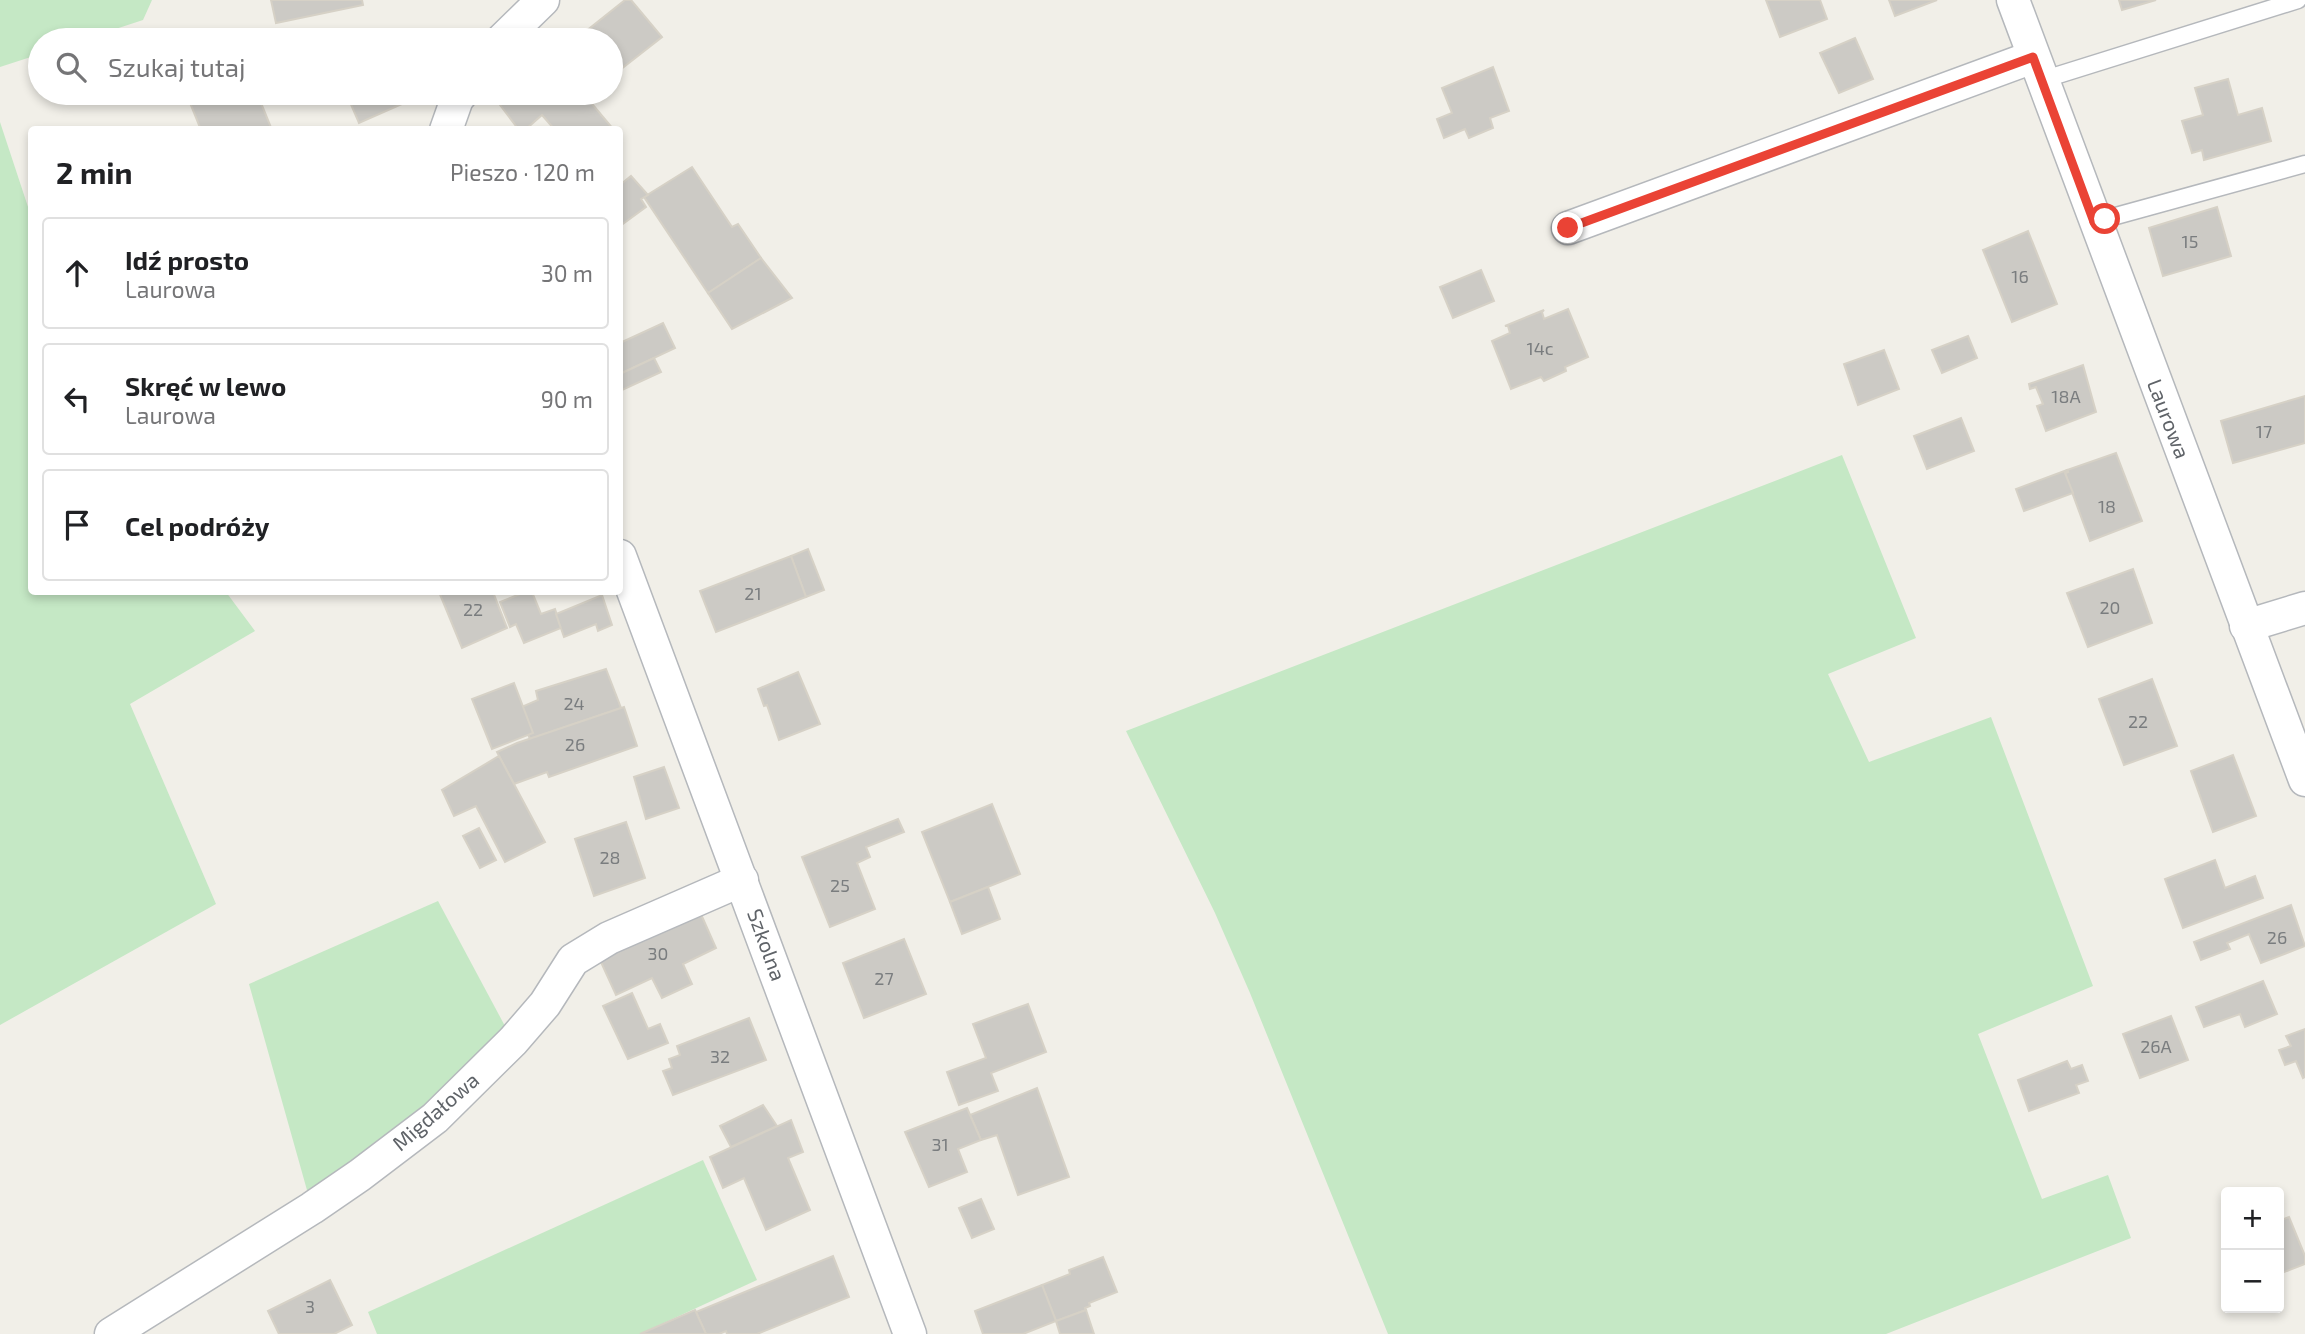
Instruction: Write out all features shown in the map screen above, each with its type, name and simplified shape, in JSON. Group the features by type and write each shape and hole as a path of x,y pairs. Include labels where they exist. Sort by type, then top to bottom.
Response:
{"street":[{"path":"514,28 543,0"},
{"name":"Laurowa","path":"2013,0 2305,780"},
{"path":"1568,228 2038,68"},
{"path":"447,126 455,105"},
{"name":"Szkolna","path":"623,564 910,1334"},
{"path":"2246,626 2305,608"},
{"name":"Migdałowa","path":"111,1334 312,1208 435,1118 513,1041 545,1003 573,960 609,938 742,880"}],"lane":[{"path":"2038,68 2298,0"},
{"path":"2094,222 2305,164"}],"green space":[{"path":"0,0 152,0 143,20 119,28 28,28 28,58 0,67"},
{"path":"0,122 28,207 28,595 228,595 255,631 130,704 216,904 0,1025"},
{"path":"1842,455 1916,638 1828,674 1869,762 1991,717 2093,986 1978,1034 2042,1199 2108,1175 2131,1238 1886,1334 1388,1334 1250,993 1215,913 1126,731"},
{"path":"438,901 513,1041 312,1208 249,984"},
{"path":"703,1160 757,1280 640,1334 377,1334 368,1312"}],"building":[{"path":"271,0 362,0 363,5 276,23"},
{"path":"625,0 631,0 662,37 623,68 623,28 590,28"},
{"path":"1766,0 1820,0 1827,19 1780,37"},
{"path":"1889,0 1937,0 1895,16"},
{"path":"2119,0 2156,0 2122,10"},
{"path":"1855,38 1873,79 1839,93 1820,53"},
{"path":"1493,67 1509,111 1490,118 1493,128 1469,138 1465,129 1444,138 1437,119 1452,113 1442,88"},
{"path":"2228,79 2238,115 2262,108 2271,141 2204,160 2202,150 2192,153 2182,121 2203,115 2195,88"},
{"path":"191,105 262,105 270,126 199,126"},
{"path":"351,105 400,105 359,123"},
{"path":"500,105 593,105 611,126 552,126 542,115 530,126 516,126"},
{"path":"692,167 732,227 738,224 761,258 708,293 644,197"},
{"path":"631,176 648,195 641,199 646,207 623,224 623,183"},
{"path":"2217,207 2231,256 2163,276 2149,228"},
{"path":"2028,231 2057,304 2012,322 1983,250"},
{"path":"761,258 792,298 732,329 708,293"},
{"path":"1481,270 1494,301 1453,318 1440,287"},
{"path":"1568,309 1588,357 1565,367 1566,371 1544,381 1541,377 1511,389 1492,341 1510,333 1508,326 1505,326 1544,310 1544,319"},
{"path":"663,323 675,348 623,373 623,342"},
{"path":"1968,336 1977,358 1942,373 1932,350"},
{"path":"1884,350 1899,389 1858,405 1844,364"},
{"path":"654,358 661,372 623,390 623,373"},
{"path":"2083,365 2096,412 2046,431 2037,406 2043,404 2036,387 2030,389 2029,384"},
{"path":"2305,396 2305,443 2233,463 2221,421"},
{"path":"1961,418 1974,451 1927,469 1914,436"},
{"path":"2116,453 2142,521 2090,541 2065,473"},
{"path":"2067,470 2065,473 2073,493 2024,511 2016,489"},
{"path":"808,549 824,590 806,597 791,556"},
{"path":"791,556 806,597 716,632 700,591"},
{"path":"2133,569 2152,623 2088,647 2067,593"},
{"path":"440,595 494,595 507,628 462,648"},
{"path":"518,595 533,595 541,614 555,609 561,628 524,643 516,624 510,627 500,602"},
{"path":"602,595 612,625 598,631 596,624 564,637 556,614"},
{"path":"606,669 621,708 530,739 517,709 538,700 536,691"},
{"path":"798,672 820,724 779,740 767,705 764,706 758,689"},
{"path":"2152,679 2177,746 2124,765 2099,699"},
{"path":"514,683 533,733 492,749 472,699"},
{"path":"624,707 637,746 549,777 547,772 514,784 497,752 517,743"},
{"path":"2233,755 2256,816 2213,832 2191,771"},
{"path":"499,756 545,842 505,862 476,806 454,816 442,790"},
{"path":"664,767 679,808 646,819 634,777"},
{"path":"992,804 1020,874 950,902 922,832"},
{"path":"898,819 904,832 866,847 870,857 857,863 875,909 830,927 802,857"},
{"path":"626,822 645,878 594,896 575,839"},
{"path":"479,828 496,860 480,868 463,836"},
{"path":"2215,860 2225,888 2255,876 2263,898 2183,928 2165,879"},
{"path":"988,887 1000,919 962,934 950,902"},
{"path":"2291,905 2305,946 2261,963 2249,934 2227,943 2230,949 2201,960 2194,942"},
{"path":"700,912 716,948 683,964 692,984 662,998 652,978 616,995 600,960"},
{"path":"904,939 926,994 864,1018 843,963"},
{"path":"2263,981 2277,1014 2245,1027 2240,1014 2204,1027 2196,1007"},
{"path":"632,993 648,1029 660,1024 668,1043 628,1059 603,1006"},
{"path":"1028,1004 1046,1052 991,1073 998,1091 959,1105 947,1072 986,1058 973,1024"},
{"path":"2171,1016 2188,1060 2140,1078 2123,1034"},
{"path":"749,1018 766,1060 673,1095 663,1071 672,1068 669,1059 680,1055 677,1046"},
{"path":"2305,1029 2303,1078 2296,1061 2285,1065 2279,1050 2291,1046 2286,1036"},
{"path":"2067,1061 2071,1069 2082,1065 2088,1081 2076,1085 2079,1093 2029,1111 2018,1080"},
{"path":"1037,1088 1069,1177 1018,1195 997,1135 981,1140 970,1115"},
{"path":"763,1105 777,1126 731,1147 720,1126"},
{"path":"967,1108 981,1140 958,1149 967,1172 929,1187 905,1132"},
{"path":"791,1120 803,1152 788,1158 810,1210 766,1230 744,1178 723,1188 710,1157"},
{"path":"981,1199 994,1229 972,1238 959,1208"},
{"path":"2289,1217 2305,1256 2305,1264 2284,1272 2284,1250 2284,1219"},
{"path":"833,1256 849,1297 757,1334 727,1334 726,1331 706,1334 696,1312"},
{"path":"1103,1257 1117,1292 1089,1303 1090,1306 1085,1308 1086,1310 1056,1321 1042,1285 1070,1274 1069,1270"},
{"path":"330,1280 352,1325 334,1334 279,1334 268,1311"},
{"path":"1042,1285 1056,1321 1023,1334 983,1334 975,1311"},
{"path":"695,1310 706,1334 640,1334"},
{"path":"1086,1310 1094,1334 1060,1334 1056,1321"}],"route":[{"path":"1568,228 2033,57 2094,222 2105,219"}]}
